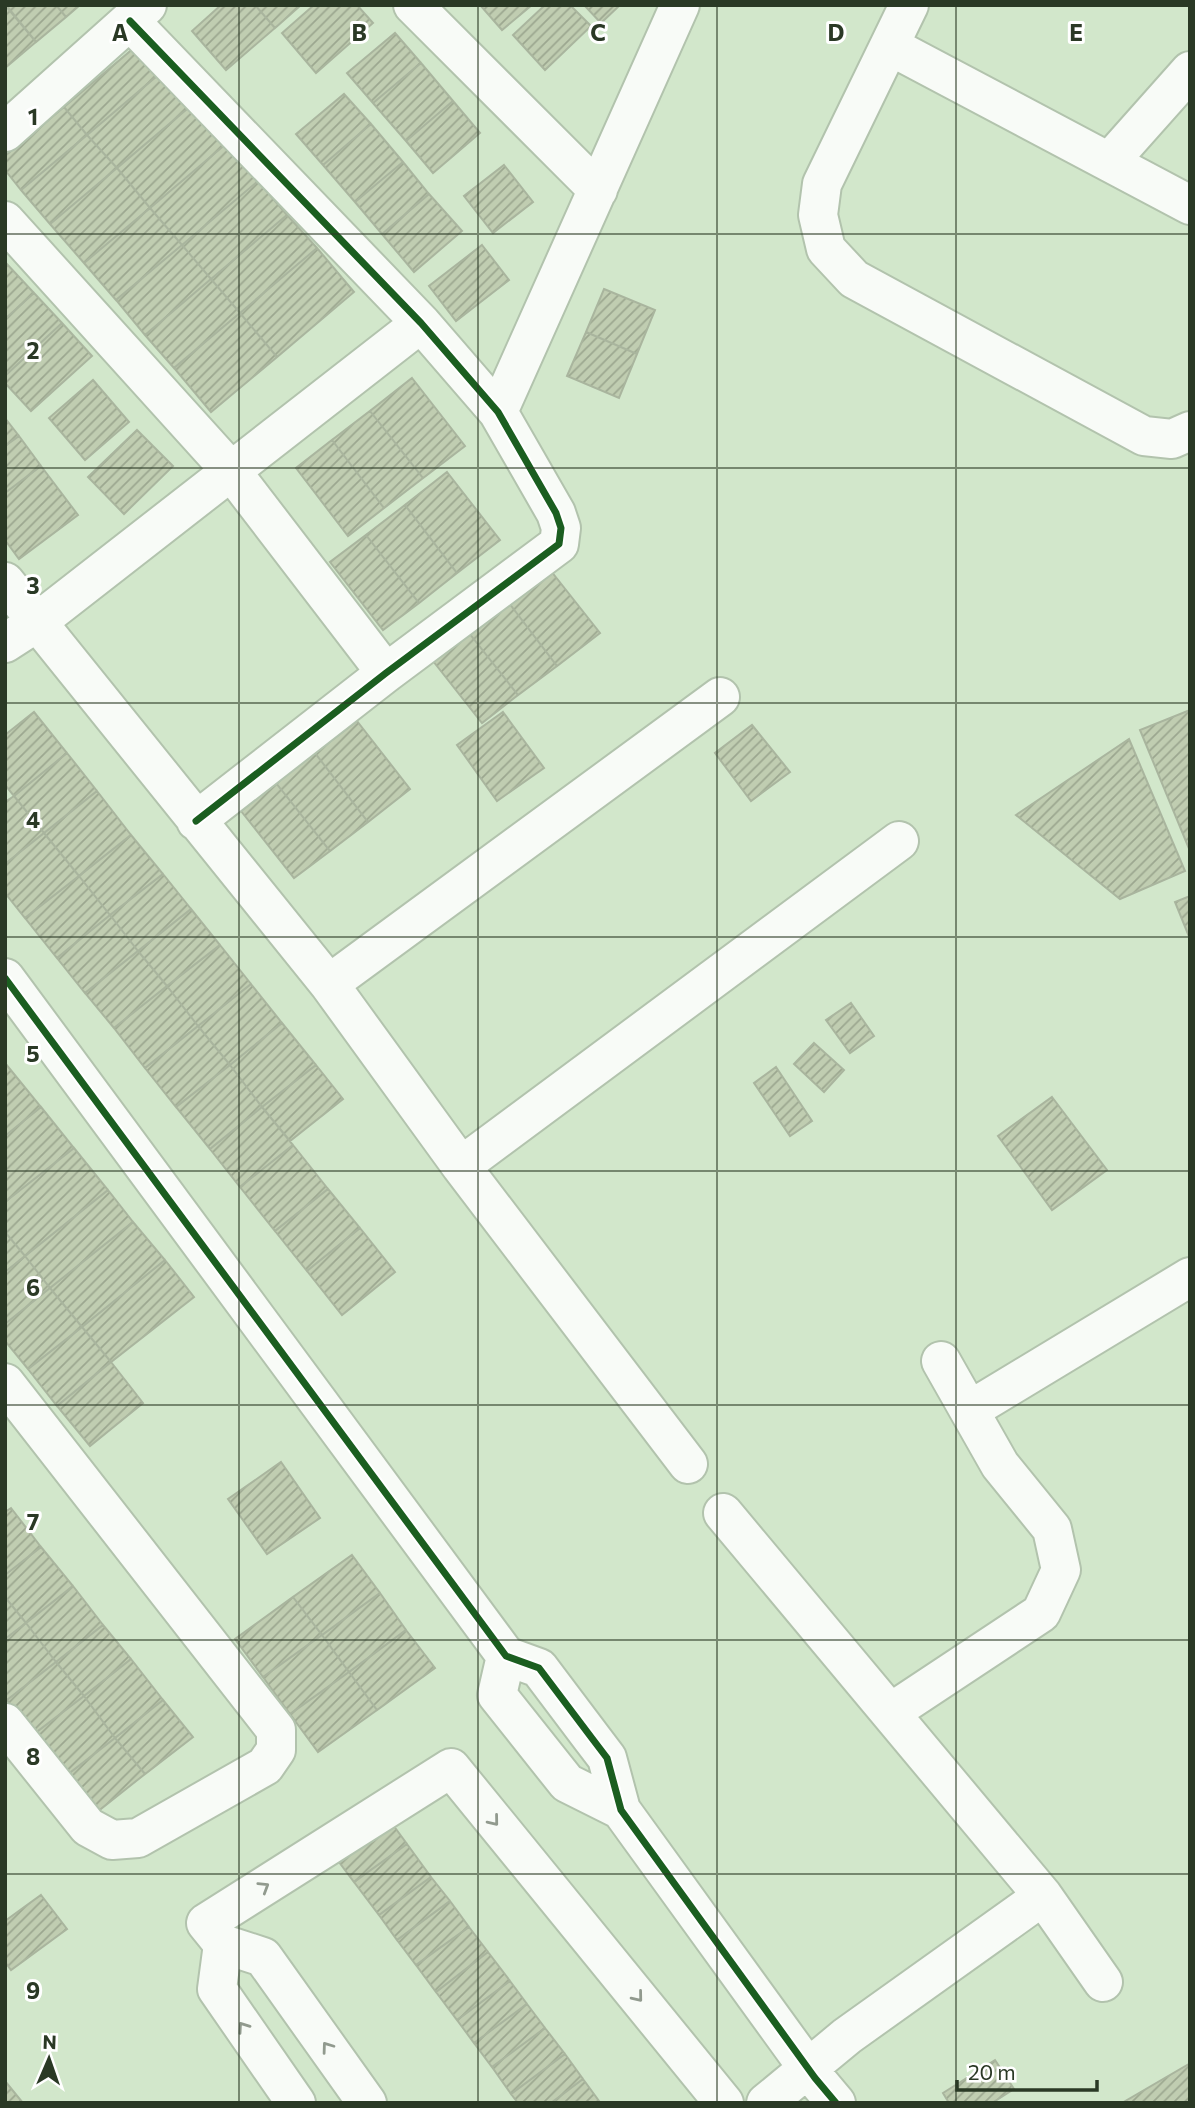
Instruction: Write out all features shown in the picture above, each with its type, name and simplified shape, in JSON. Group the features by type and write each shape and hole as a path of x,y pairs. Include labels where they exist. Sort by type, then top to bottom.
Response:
{"street":[{"path":"413,5 598,190"},
{"path":"498,412 680,5"},
{"path":"909,5 822,184 818,215 826,249 854,279 1144,436 1172,439 1190,431"},
{"path":"5,132 138,13 421,323 498,412 556,513 561,528 559,544 386,673 196,821"},
{"path":"890,46 1190,205"},
{"path":"1110,161 1190,71"},
{"path":"5,221 232,472 386,673"},
{"path":"20,633 232,472 421,323"},
{"path":"5,582 20,633 196,821 329,984 461,1166 688,1464"},
{"path":"329,984 720,697"},
{"path":"461,1166 899,841"},
{"path":"7,985 506,1656 540,1668 599,1747 607,1758 621,1810 820,2083"},
{"path":"970,1410 1190,1278"},
{"path":"890,1713 1041,1613 1061,1570 1052,1529 1000,1465 942,1361"},
{"path":"5,1383 276,1730 276,1750 265,1766 138,1838 112,1840 88,1827 5,1723"},
{"path":"723,1513 1043,1896 1103,1982"},
{"path":"367,2103 263,1957 223,1944 206,1923 451,1768 724,2103"},
{"path":"781,2103 820,2083 847,2036 1043,1896"},
{"path":"223,1944 217,1989 296,2103"},
{"path":"766,2103 820,2083"}],"building":[{"path":"5,5 36,42 5,68"},
{"path":"6,5 56,5 66,17 36,42"},
{"path":"56,5 80,5 66,17"},
{"path":"221,5 255,5 275,28 226,70 192,31"},
{"path":"255,5 301,5 275,28"},
{"path":"314,5 357,5 373,23 316,73 282,33"},
{"path":"480,5 532,5 502,30"},
{"path":"545,5 570,5 591,26 545,70 513,35"},
{"path":"584,5 620,5 601,23"},
{"path":"395,33 421,63 373,103 347,73"},
{"path":"141,42 164,70 87,135 64,107"},
{"path":"421,63 453,101 406,141 373,103"},
{"path":"164,70 193,104 117,168 87,135"},
{"path":"344,94 371,124 323,165 296,134"},
{"path":"453,101 480,133 433,173 406,141"},
{"path":"193,104 227,143 150,208 117,168"},
{"path":"64,107 87,135 21,190 5,170 5,156"},
{"path":"371,124 403,162 355,202 323,165"},
{"path":"87,135 117,168 50,224 21,190"},
{"path":"227,143 258,181 182,245 150,208"},
{"path":"403,162 429,194 382,234 355,202"},
{"path":"504,165 533,202 493,233 464,196"},
{"path":"117,168 150,208 84,263 50,224"},
{"path":"258,181 287,215 211,279 182,245"},
{"path":"429,194 462,231 414,272 382,234"},
{"path":"150,208 182,245 116,300 84,263"},
{"path":"287,215 317,248 240,313 211,279"},
{"path":"182,245 211,279 145,335 116,300"},
{"path":"482,245 509,280 456,321 429,286"},
{"path":"317,248 354,292 277,357 240,313"},
{"path":"5,262 34,293 5,319"},
{"path":"211,279 240,313 174,368 145,335"},
{"path":"604,289 655,310 637,354 586,332"},
{"path":"34,293 62,323 5,376 5,319"},
{"path":"240,313 277,357 211,412 174,368"},
{"path":"62,323 92,356 31,411 5,383 5,376"},
{"path":"586,332 637,354 619,398 567,376"},
{"path":"412,378 465,446 423,478 370,411"},
{"path":"93,380 129,422 85,460 49,418"},
{"path":"370,411 423,478 384,508 332,440"},
{"path":"5,418 19,436 5,446"},
{"path":"137,430 173,466 124,514 88,477"},
{"path":"19,436 41,466 5,493 5,446"},
{"path":"332,440 384,508 348,536 296,468"},
{"path":"41,466 78,515 19,559 5,540 5,493"},
{"path":"447,472 500,540 457,573 405,505"},
{"path":"405,505 457,573 419,603 366,535"},
{"path":"366,535 419,603 383,630 330,562"},
{"path":"551,571 600,633 557,666 509,603"},
{"path":"509,603 557,666 518,695 469,633"},
{"path":"469,633 518,695 482,723 433,661"},
{"path":"1190,710 1190,851 1140,730"},
{"path":"34,712 67,753 14,796 5,785 5,735"},
{"path":"503,712 544,768 497,801 457,745"},
{"path":"357,721 410,789 368,822 315,753"},
{"path":"752,725 790,772 751,801 715,753"},
{"path":"1129,739 1185,871 1120,899 1016,815"},
{"path":"67,753 97,791 44,833 14,796"},
{"path":"315,753 368,822 330,851 276,783"},
{"path":"276,783 330,851 294,878 241,811"},
{"path":"97,791 131,835 79,876 44,833"},
{"path":"14,796 44,833 5,864 5,802"},
{"path":"44,833 79,876 25,918 5,893 5,864"},
{"path":"131,835 163,874 110,915 79,876"},
{"path":"163,874 191,909 138,951 110,915"},
{"path":"79,876 110,915 57,958 25,918"},
{"path":"1190,896 1190,939 1175,902"},
{"path":"191,909 220,945 167,986 138,951"},
{"path":"110,915 138,951 85,993 57,958"},
{"path":"220,945 251,984 198,1026 167,986"},
{"path":"138,951 167,986 114,1028 85,993"},
{"path":"251,984 282,1023 230,1065 198,1026"},
{"path":"167,986 198,1026 145,1068 114,1028"},
{"path":"851,1003 874,1036 850,1053 826,1020"},
{"path":"282,1023 316,1065 262,1107 230,1065"},
{"path":"198,1026 230,1065 176,1107 145,1068"},
{"path":"814,1043 844,1070 824,1092 794,1064"},
{"path":"5,1063 41,1107 5,1136"},
{"path":"230,1065 262,1107 210,1149 176,1107"},
{"path":"316,1065 343,1099 290,1141 262,1107"},
{"path":"776,1067 812,1121 790,1136 754,1083"},
{"path":"1052,1097 1107,1170 1052,1210 998,1136"},
{"path":"41,1107 74,1148 5,1202 5,1136"},
{"path":"262,1107 293,1145 240,1187 210,1149"},
{"path":"293,1145 328,1189 275,1231 240,1187"},
{"path":"74,1148 108,1190 25,1256 5,1232 5,1202"},
{"path":"328,1189 360,1228 307,1271 275,1231"},
{"path":"108,1190 133,1222 50,1288 25,1256"},
{"path":"133,1222 165,1260 82,1327 50,1288"},
{"path":"360,1228 395,1272 342,1315 307,1271"},
{"path":"5,1232 25,1256 5,1272"},
{"path":"25,1256 50,1288 5,1324 5,1272"},
{"path":"165,1260 194,1297 111,1362 82,1327"},
{"path":"50,1288 82,1327 28,1369 5,1341 5,1324"},
{"path":"82,1327 111,1362 57,1406 28,1369"},
{"path":"111,1362 143,1403 90,1446 57,1406"},
{"path":"281,1462 320,1518 267,1554 228,1499"},
{"path":"11,1508 41,1547 5,1575 5,1512"},
{"path":"41,1547 73,1586 26,1623 5,1597 5,1575"},
{"path":"352,1555 380,1593 322,1635 293,1597"},
{"path":"73,1586 103,1625 56,1662 26,1623"},
{"path":"380,1593 406,1630 349,1672 322,1635"},
{"path":"5,1597 26,1623 5,1639"},
{"path":"293,1597 322,1635 263,1677 235,1639"},
{"path":"26,1623 56,1662 7,1700 5,1639"},
{"path":"103,1625 131,1659 84,1696 56,1662"},
{"path":"406,1630 435,1668 377,1710 349,1672"},
{"path":"322,1635 349,1672 290,1714 263,1677"},
{"path":"131,1659 163,1700 115,1738 84,1696"},
{"path":"56,1662 84,1696 34,1734 7,1700"},
{"path":"349,1672 377,1710 318,1752 290,1714"},
{"path":"84,1696 115,1738 67,1775 34,1734"},
{"path":"163,1700 193,1737 145,1774 115,1738"},
{"path":"115,1738 145,1774 97,1812 67,1775"},
{"path":"385,1814 407,1844 354,1882 333,1854"},
{"path":"407,1844 431,1877 379,1915 354,1882"},
{"path":"431,1877 450,1901 397,1940 379,1915"},
{"path":"41,1895 67,1929 11,1970 5,1962 5,1921"},
{"path":"450,1901 469,1927 416,1965 397,1940"},
{"path":"469,1927 488,1952 436,1992 416,1965"},
{"path":"488,1952 510,1981 457,2020 436,1992"},
{"path":"510,1981 527,2004 474,2043 457,2020"},
{"path":"527,2004 545,2028 492,2067 474,2043"},
{"path":"545,2028 565,2054 511,2094 492,2067"},
{"path":"565,2054 583,2079 551,2103 518,2103 511,2094"},
{"path":"995,2060 1014,2089 992,2103 949,2103 943,2093"},
{"path":"1189,2064 1190,2103 1122,2103"},
{"path":"583,2079 599,2101 551,2103"},
{"path":"5,2081 23,2103 5,2103"}],"cycle path":[{"path":"130,21 421,323 498,412 556,513 561,528 559,544 386,673 196,821"},
{"path":"5,978 506,1656 539,1668 607,1758 621,1810 815,2078 836,2103"}]}
